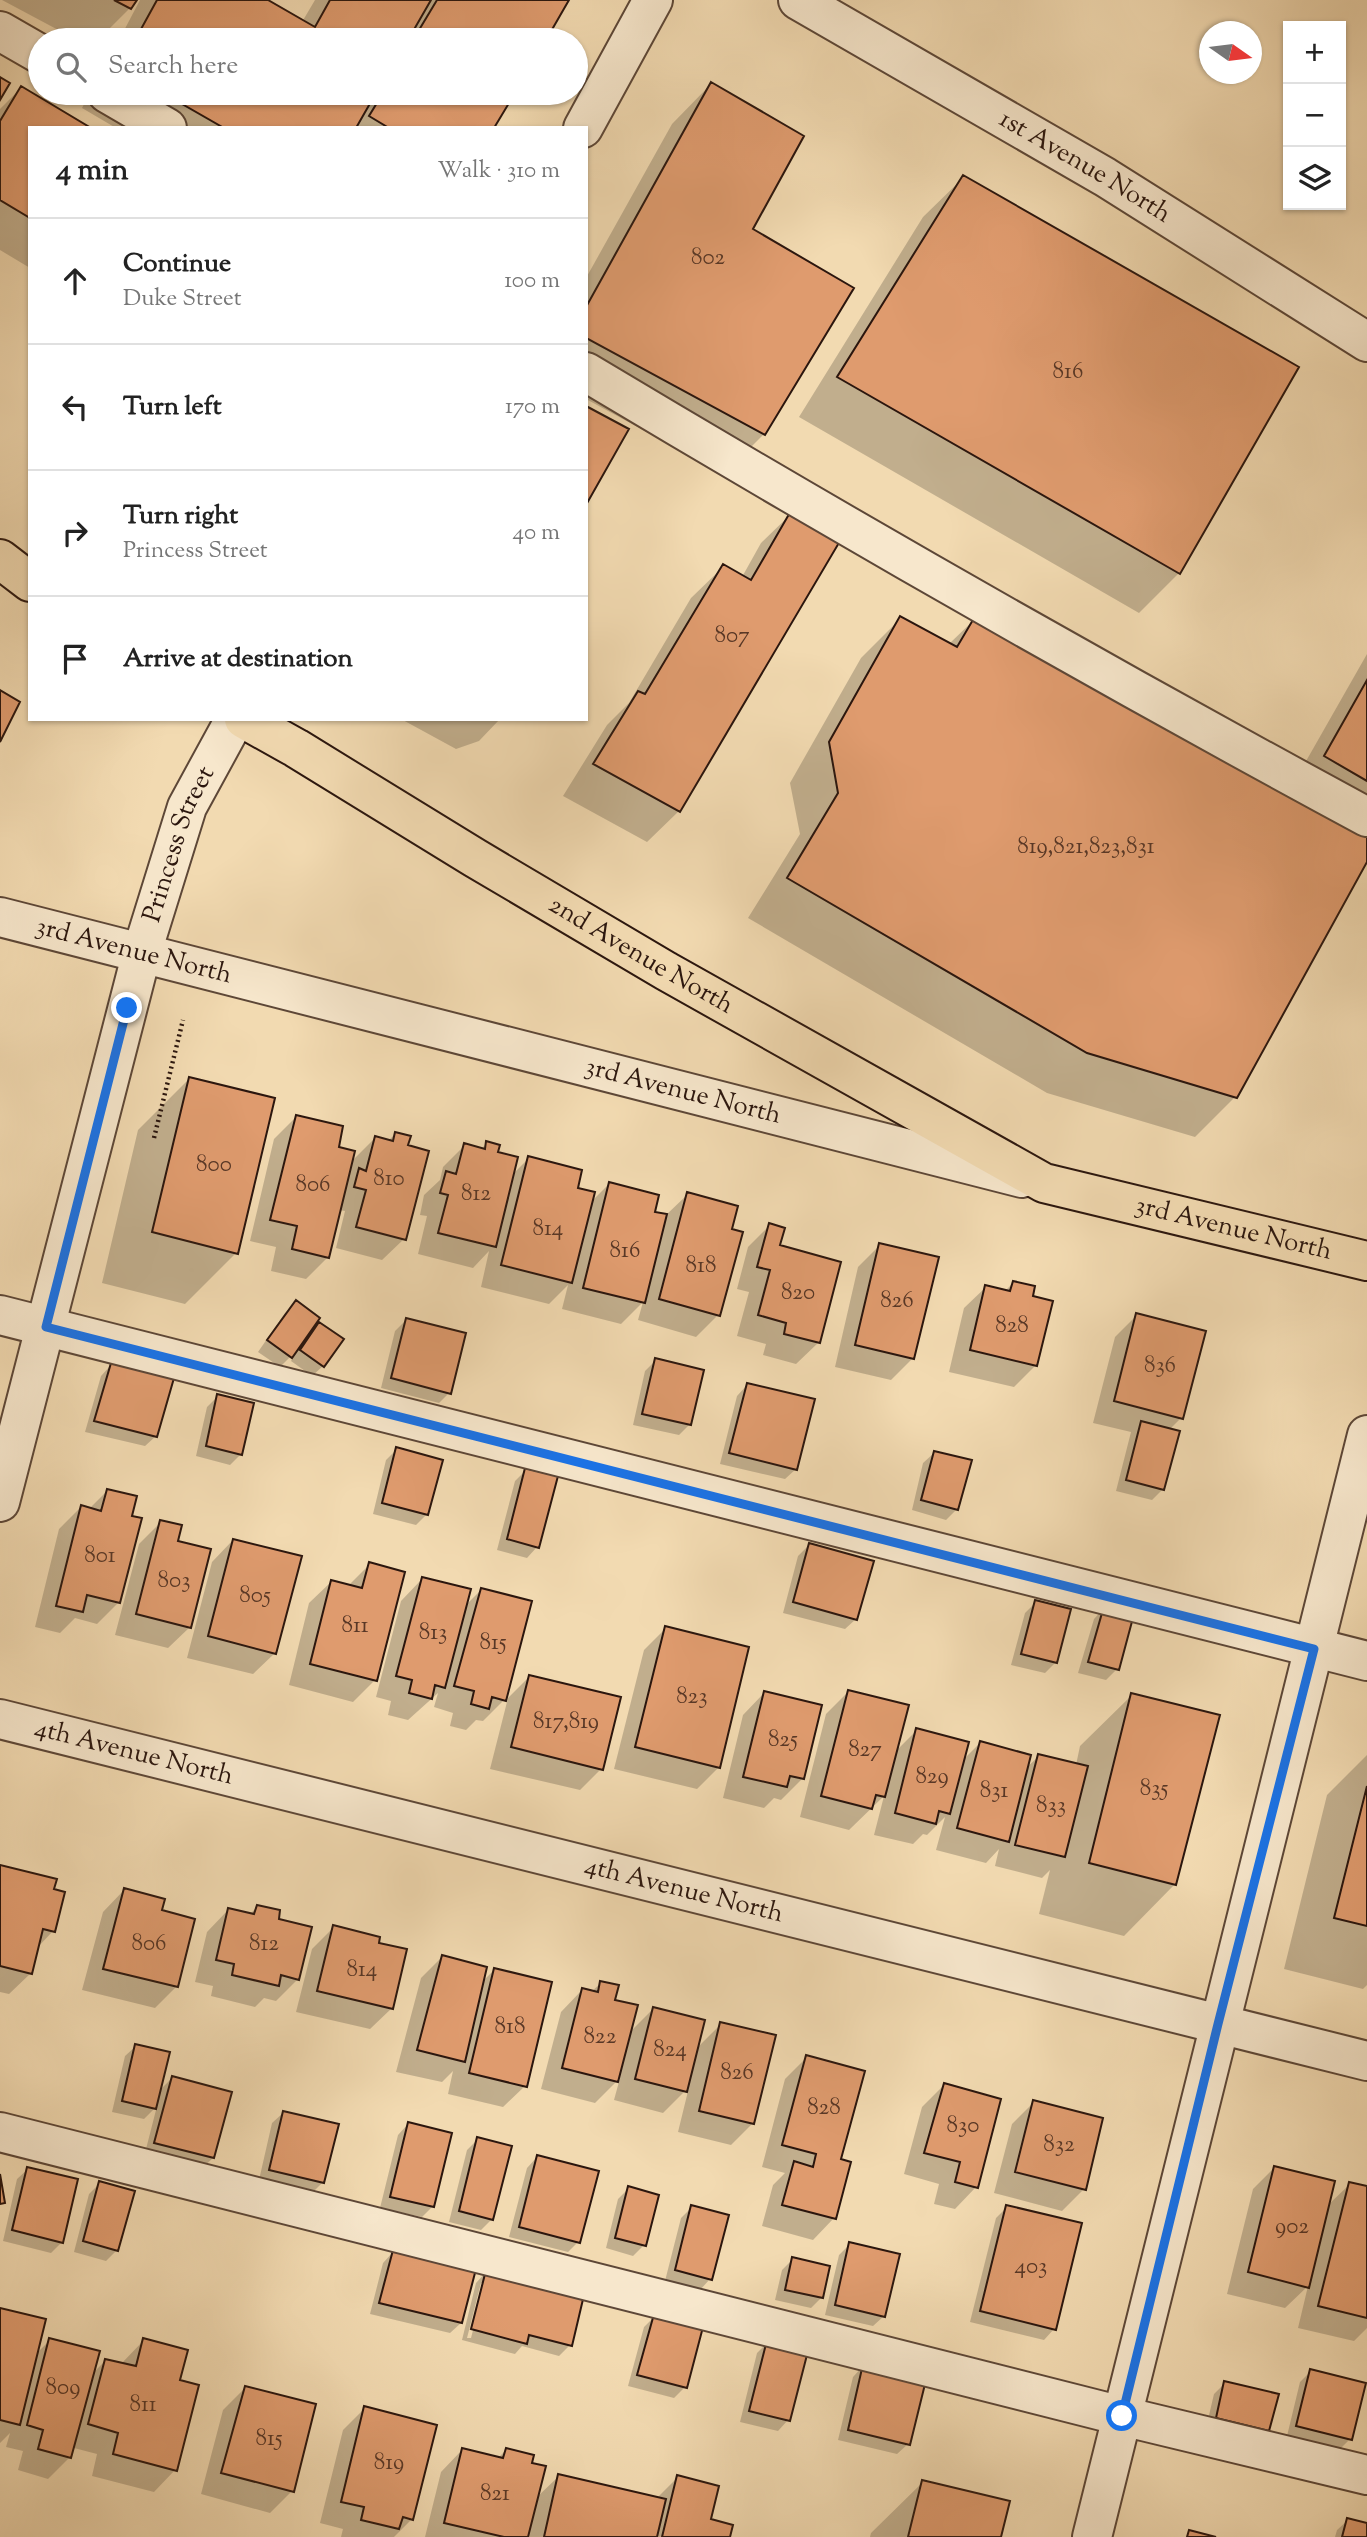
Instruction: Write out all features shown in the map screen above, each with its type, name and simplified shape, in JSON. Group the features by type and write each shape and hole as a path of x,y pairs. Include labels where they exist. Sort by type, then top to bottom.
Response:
{"main road":[{"path":"0,559 28,580"},
{"path":"0,583 28,598"},
{"name":"2nd Avenue North","path":"248,721 666,971 1044,1183"},
{"name":"3rd Avenue North","path":"1044,1183 1367,1261"}],"street":[{"path":"584,126 653,0"},
{"name":"1st Avenue North","path":"798,0 1105,177 1367,342"},
{"path":"0,31 28,47"},
{"path":"128,105 164,126"},
{"path":"588,373 709,446 1199,727 1367,817"},
{"name":"Princess Street","path":"0,1502 142,952 187,807 234,721"},
{"name":"3rd Avenue North","path":"0,917 1044,1183"},
{"path":"0,1315 1367,1661"},
{"path":"1092,2537 1367,1436"},
{"name":"4th Avenue North","path":"0,1719 1367,2061"},
{"path":"0,2132 1122,2416 1367,2475"}],"path":[{"path":"154,1138 183,1020"}],"building":[{"path":"114,0 137,0 131,9"},
{"path":"157,0 268,0 315,27 330,0 431,0 415,28 142,28"},
{"path":"437,0 569,0 553,28 420,28"},
{"path":"0,77 10,83 0,100"},
{"path":"711,82 804,136 753,229 854,288 765,435 588,339 588,303"},
{"path":"21,86 28,90 28,105 53,105 88,126 28,126 28,217 0,200 0,121"},
{"path":"184,105 369,105 357,126 221,126"},
{"path":"376,105 508,105 495,126 386,126 369,116"},
{"path":"963,175 1299,367 1180,574 837,377"},
{"path":"588,407 629,429 588,501"},
{"path":"792,509 843,536 680,812 593,764 638,691 645,694 723,564 751,580"},
{"path":"977,613 1367,833 1367,862 1237,1098 1087,1053 787,878 838,793 829,742 900,616 957,647"},
{"path":"1367,680 1367,781 1324,756"},
{"path":"0,690 20,702 0,742"},
{"path":"189,1077 275,1098 238,1254 152,1232"},
{"path":"296,1115 343,1126 339,1147 355,1151 329,1258 292,1249 297,1226 270,1220"},
{"path":"395,1132 411,1136 408,1145 429,1151 406,1240 356,1227 366,1190 354,1187 359,1168 366,1171 375,1136 393,1141"},
{"path":"486,1141 500,1145 498,1152 518,1157 496,1247 438,1233 448,1195 440,1193 446,1171 456,1174 464,1143 485,1149"},
{"path":"528,1156 582,1170 578,1188 595,1192 572,1283 501,1265"},
{"path":"609,1182 659,1195 655,1212 667,1214 645,1303 583,1288"},
{"path":"687,1192 738,1206 732,1229 743,1232 720,1316 659,1299"},
{"path":"769,1223 785,1228 780,1245 841,1262 820,1343 784,1334 786,1323 758,1315 770,1270 757,1267"},
{"path":"879,1243 939,1257 914,1359 855,1345"},
{"path":"1013,1281 1035,1286 1033,1296 1053,1301 1037,1366 970,1350 985,1285 1010,1291"},
{"path":"296,1300 320,1318 292,1358 267,1340"},
{"path":"1136,1313 1206,1331 1183,1419 1114,1401"},
{"path":"406,1318 466,1333 451,1394 391,1378"},
{"path":"319,1322 344,1339 324,1367 300,1350"},
{"path":"655,1358 704,1370 691,1425 642,1414"},
{"path":"111,1363 174,1378 157,1437 94,1421"},
{"path":"747,1383 815,1399 797,1470 729,1453"},
{"path":"217,1394 254,1403 242,1455 206,1446"},
{"path":"1141,1421 1180,1431 1164,1490 1126,1480"},
{"path":"396,1447 443,1460 428,1515 382,1503"},
{"path":"934,1451 972,1460 958,1510 921,1500"},
{"path":"525,1468 558,1476 539,1548 507,1539"},
{"path":"107,1489 137,1496 132,1516 142,1518 120,1603 87,1595 83,1612 56,1606 81,1505 101,1511"},
{"path":"160,1520 182,1525 178,1541 211,1549 191,1628 136,1614"},
{"path":"233,1539 302,1556 276,1654 208,1636"},
{"path":"809,1543 874,1561 857,1620 793,1602"},
{"path":"369,1562 405,1572 377,1681 310,1664 331,1580 362,1588"},
{"path":"422,1577 471,1589 445,1688 435,1685 432,1699 409,1693 412,1680 396,1676"},
{"path":"481,1588 532,1601 506,1701 492,1697 489,1709 471,1704 474,1691 454,1686"},
{"path":"1035,1600 1071,1609 1057,1663 1021,1654"},
{"path":"1104,1606 1134,1614 1119,1670 1088,1662"},
{"path":"665,1626 749,1647 720,1768 635,1747"},
{"path":"529,1675 621,1697 603,1770 511,1747"},
{"path":"848,1690 909,1705 885,1797 876,1795 872,1809 821,1796"},
{"path":"764,1691 822,1705 804,1779 790,1776 787,1787 743,1777"},
{"path":"1131,1693 1220,1715 1176,1885 1089,1863"},
{"path":"916,1728 969,1742 950,1814 939,1811 936,1824 895,1813"},
{"path":"980,1741 1031,1755 1009,1842 957,1828"},
{"path":"1038,1754 1088,1766 1065,1857 1015,1845"},
{"path":"1367,1786 1367,1926 1334,1918"},
{"path":"0,1865 57,1879 54,1889 65,1892 55,1932 43,1929 32,1974 0,1966"},
{"path":"124,1888 165,1899 162,1910 195,1919 178,1987 103,1969"},
{"path":"257,1905 280,1910 279,1919 312,1927 299,1980 281,1975 279,1986 232,1975 234,1964 216,1960 228,1908 254,1914"},
{"path":"333,1925 380,1937 379,1943 407,1949 393,2009 317,1991"},
{"path":"442,1955 487,1967 465,2062 417,2050"},
{"path":"494,1968 552,1982 527,2087 469,2073"},
{"path":"600,1981 619,1985 615,2000 638,2005 618,2082 562,2068 582,1988 598,1992"},
{"path":"653,2007 705,2020 687,2092 635,2079"},
{"path":"720,2022 776,2035 754,2124 699,2111"},
{"path":"135,2044 170,2052 156,2109 122,2101"},
{"path":"806,2055 865,2071 841,2159 851,2162 836,2219 782,2205 794,2161 813,2167 816,2154 782,2145"},
{"path":"172,2076 232,2092 214,2158 154,2143"},
{"path":"944,2083 1001,2099 978,2188 955,2182 960,2162 924,2153"},
{"path":"1033,2100 1103,2118 1086,2190 1015,2172"},
{"path":"283,2111 339,2124 324,2183 269,2170"},
{"path":"408,2122 452,2133 434,2207 390,2197"},
{"path":"477,2137 512,2146 493,2220 459,2211"},
{"path":"537,2155 599,2171 580,2243 519,2227"},
{"path":"1274,2166 1335,2181 1309,2288 1248,2272"},
{"path":"27,2167 78,2179 63,2243 12,2230"},
{"path":"0,2174 5,2203 0,2204"},
{"path":"99,2181 135,2191 118,2251 83,2241"},
{"path":"1349,2182 1367,2186 1367,2318 1318,2306"},
{"path":"628,2186 659,2195 646,2246 615,2238"},
{"path":"691,2205 729,2215 712,2280 675,2270"},
{"path":"1006,2205 1082,2223 1056,2330 980,2311"},
{"path":"849,2242 900,2254 885,2317 835,2305"},
{"path":"393,2250 476,2269 462,2323 379,2303"},
{"path":"792,2257 830,2266 823,2298 785,2290"},
{"path":"486,2270 584,2295 572,2346 529,2335 527,2344 471,2329"},
{"path":"0,2308 46,2319 20,2425 0,2420"},
{"path":"654,2314 703,2327 687,2388 637,2375"},
{"path":"49,2338 100,2351 71,2458 38,2449 43,2430 27,2425"},
{"path":"143,2338 188,2350 180,2380 199,2385 177,2471 113,2454 118,2433 88,2424 105,2359 136,2366"},
{"path":"767,2340 808,2351 790,2421 749,2411"},
{"path":"863,2364 926,2380 910,2445 848,2430"},
{"path":"1310,2369 1366,2383 1352,2440 1296,2426"},
{"path":"1224,2381 1279,2394 1269,2431 1216,2418"},
{"path":"245,2386 316,2404 294,2492 221,2473"},
{"path":"364,2406 437,2425 413,2520 403,2517 399,2529 361,2520 364,2507 341,2502"},
{"path":"462,2448 503,2458 506,2448 534,2455 532,2463 546,2466 528,2537 504,2537 444,2523"},
{"path":"558,2474 666,2499 657,2537 544,2537"},
{"path":"677,2475 719,2486 711,2519 733,2525 730,2537 662,2537"},
{"path":"922,2480 1010,2501 1001,2537 908,2537"},
{"path":"1347,2518 1367,2523 1367,2537 1342,2537"},
{"path":"1189,2530 1216,2537 1187,2537"}],"route":[{"path":"127,1008 46,1327 1314,1649 1122,2416"}]}
